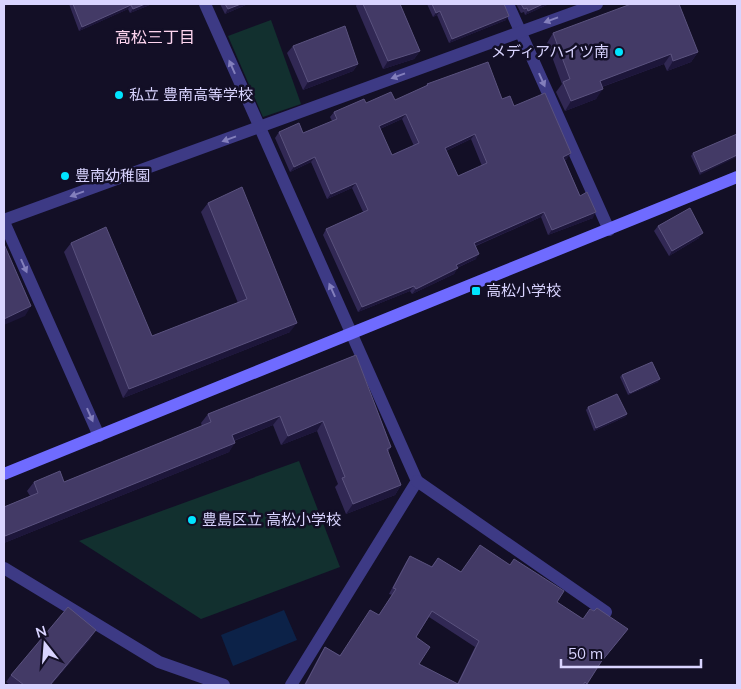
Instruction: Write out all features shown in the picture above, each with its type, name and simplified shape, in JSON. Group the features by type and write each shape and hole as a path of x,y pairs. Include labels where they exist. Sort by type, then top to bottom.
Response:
{"street":[{"path":"205,4 417,481 606,612"},
{"path":"508,4 608,230"},
{"path":"99,436 4,221 597,4"},
{"path":"4,474 737,177"},
{"path":"291,685 417,481"},
{"path":"4,568 160,662 224,685"}],"green space":[{"path":"271,20 301,104 263,117 228,36"},
{"path":"299,461 340,567 201,619 79,541"}],"water":[{"path":"284,610 297,640 233,666 221,635"}],"building":[{"path":"73,4 145,4 133,9 131,5 82,27"},
{"path":"225,4 241,4 228,9"},
{"path":"363,4 400,4 420,51 388,61"},
{"path":"432,4 504,4 509,16 452,39 440,11 436,13"},
{"path":"521,4 543,4 528,11"},
{"name":"メディアハイツ南","path":"631,4 679,4 698,52 673,61 671,54 600,81 603,89 571,101 563,82 570,79 553,33"},
{"path":"345,26 358,64 308,82 293,46"},
{"path":"488,62 502,99 510,96 514,106 545,93 571,153 563,157 580,196 587,192 596,212 552,230 544,212 474,243 479,254 456,265 458,268 416,289 414,286 362,307 326,229 368,210 356,183 331,194 315,157 294,167 279,132 299,123 303,133 337,119 334,112 364,99 366,103 391,92 395,100 427,84","holes":["406,114 419,143 392,155 379,126","475,134 487,163 458,176 445,148"]},
{"path":"737,134 737,155 701,172 693,153"},
{"path":"242,187 297,323 129,389 71,243 106,227 152,336 247,299 208,203"},
{"path":"690,208 703,233 672,251 658,226"},
{"path":"4,244 31,306 4,319"},
{"path":"356,355 391,447 387,449 401,485 353,504 342,478 345,477 323,421 288,436 280,416 232,435 235,443 5,536 4,507 38,493 34,482 60,471 64,482 211,422 208,414"},
{"path":"652,362 660,379 630,393 622,375"},
{"path":"617,394 627,414 596,428 588,407"},
{"path":"480,545 510,565 514,559 564,591 557,602 583,619 590,609 594,611 597,608 628,629 601,662 587,684 585,682 583,685 305,685 325,647 340,656 370,610 379,615 396,589 393,588 410,556 432,567 438,558 461,572","holes":["432,611 479,641 458,684 419,664 430,647 416,637"]},
{"path":"68,607 96,630 50,685 24,685 11,675"}],"place":[{"name":"メディアハイツ南","path":"619,52"},
{"name":"私立 豊南高等学校","path":"119,95"},
{"name":"豊南幼稚園","path":"65,176"},
{"name":"高松小学校","path":"476,291"},
{"name":"豊島区立 高松小学校","path":"192,520"}],"district":[{"name":"高松三丁目","path":"155,37"}]}
